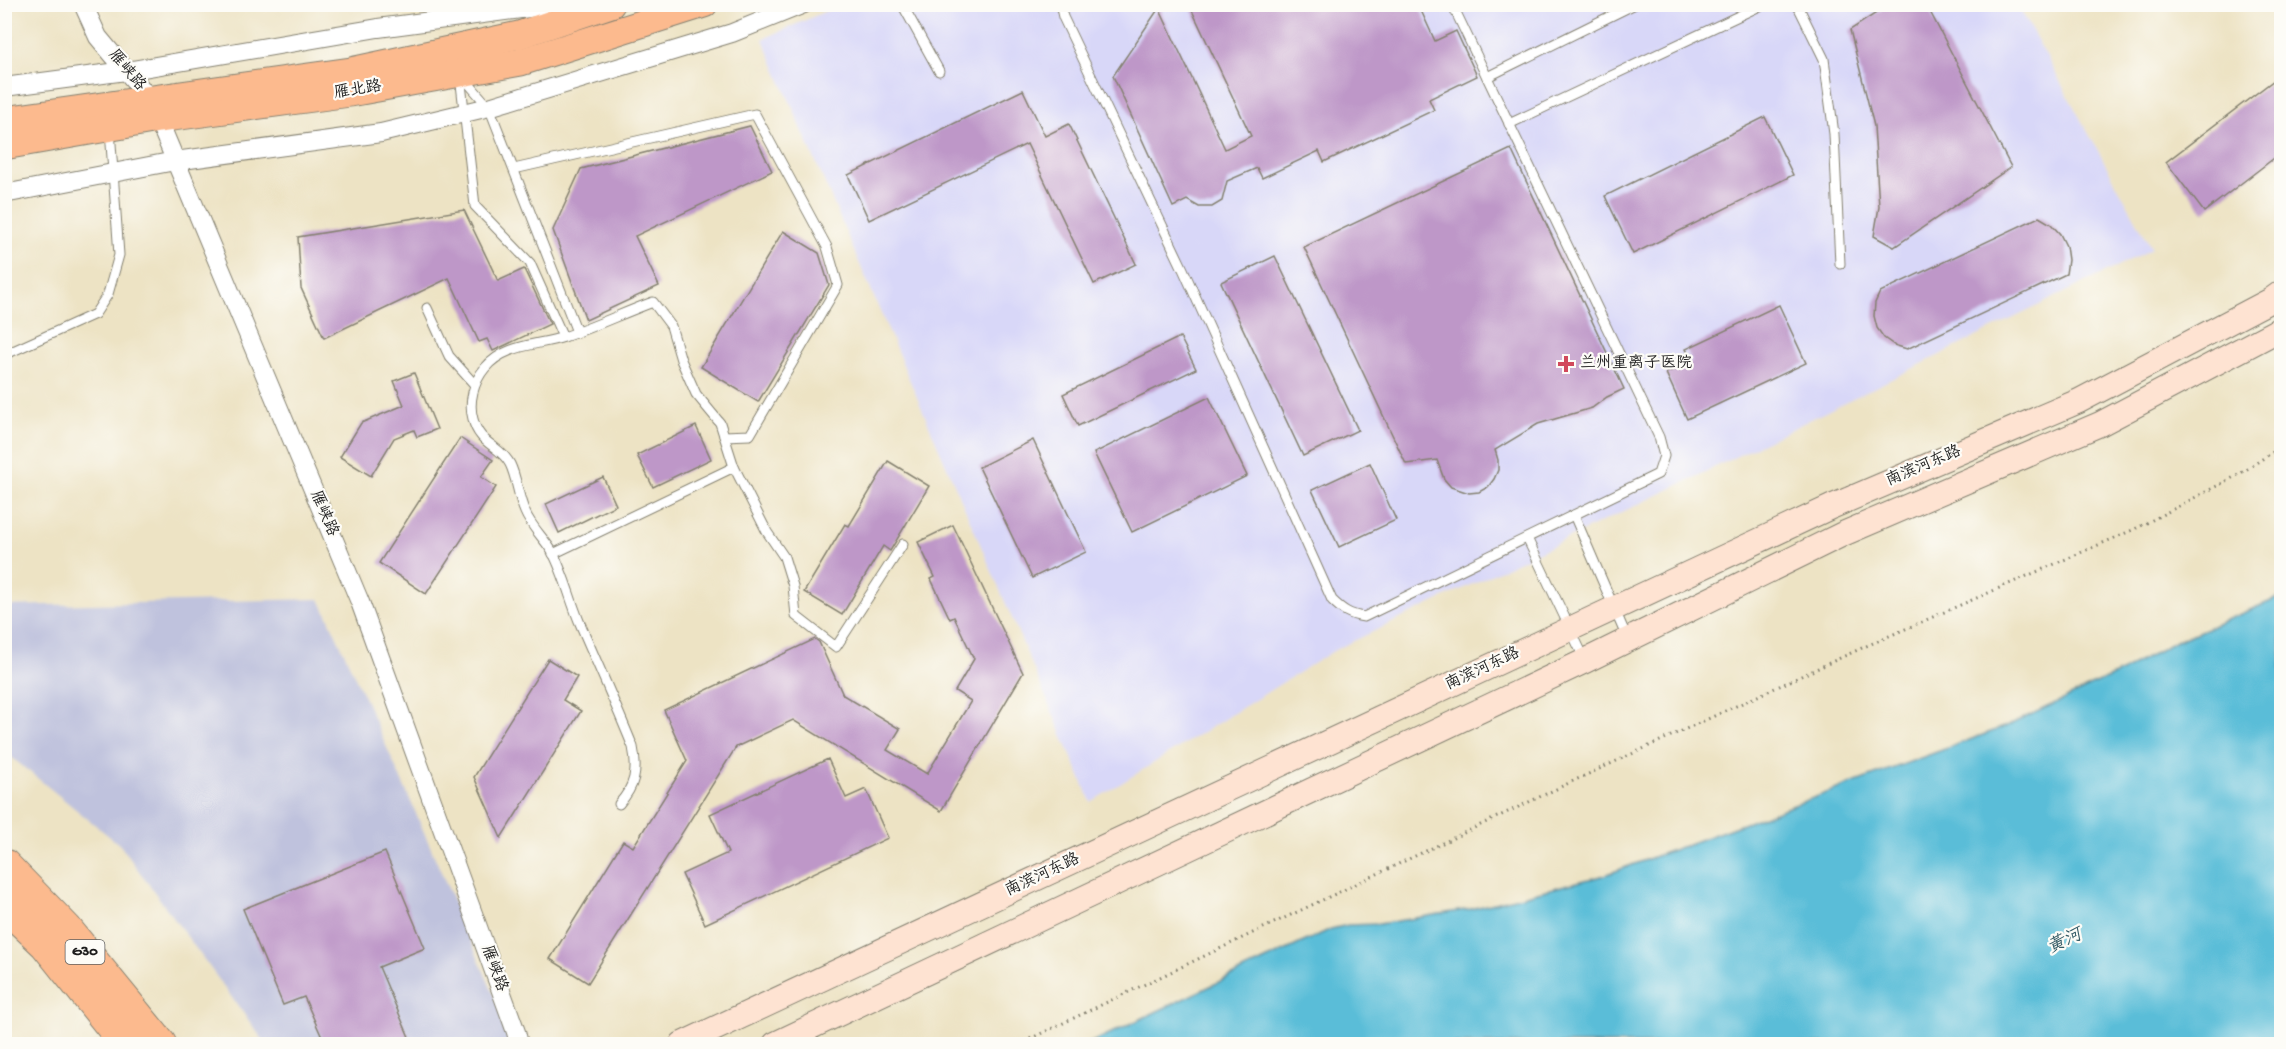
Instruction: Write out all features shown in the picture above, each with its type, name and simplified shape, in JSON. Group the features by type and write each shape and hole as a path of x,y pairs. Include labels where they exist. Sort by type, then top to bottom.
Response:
{"highway":[{"name":"G30","path":"4,865 66,928 159,1044"},
{"name":"G30","path":"4,904 46,944 126,1044"}],"main road":[{"name":"雁北路","path":"4,146 110,128 154,109 351,71 519,35 611,4"},
{"name":"雁北路","path":"4,120 350,93 521,62 704,4"},
{"name":"南滨河东路","path":"682,1044 1831,507 2079,401 2271,300 2282,292"},
{"name":"南滨河东路","path":"775,1044 1585,661 1843,534 2100,424 2282,328"}],"street":[{"name":"雁峡路","path":"82,4 98,37 154,109 176,161 360,602 519,1044"},
{"path":"4,87 126,71 378,28 536,7 544,4"},
{"path":"4,194 176,161 381,133 489,107 732,33 804,4"}],"lane":[{"path":"902,4 939,71"},
{"path":"1060,4 1063,18 1183,269 1332,600 1340,609 1352,615 1364,617 1658,474 1664,456 1663,446 1452,4"},
{"path":"1487,77 1635,4"},
{"path":"1509,124 1764,4"},
{"path":"1797,4 1824,59 1834,134 1840,264"},
{"path":"460,73 489,107 577,332"},
{"path":"460,73 475,206 530,263 563,337"},
{"path":"514,168 755,114 826,247 838,285 750,435 724,436"},
{"path":"4,355 95,314 108,294 119,255 110,128"},
{"path":"620,804 635,778 636,762 633,747 553,554 525,513 509,463 500,452 487,444 472,418 471,404 475,385 485,368 499,355 516,347 535,345 563,337 653,302 671,326 681,360 696,394 720,423 734,467 767,532 784,557 793,586 796,616 836,647 903,544"},
{"path":"428,308 449,356 475,385"},
{"path":"553,554 734,467"},
{"path":"1574,515 1628,640"},
{"path":"1527,538 1585,661"}],"path":[{"path":"1019,1044 1571,782 1864,647 2135,529 2238,475 2282,446"}],"shaded area":[{"name":"兰州重离子医院","path":"842,4 2018,5 2152,249 1691,479 1335,650 1091,802 763,39"},
{"path":"320,599 405,788 515,1044 266,1044 120,845 5,752 4,606"}],"water":[{"name":"黄河","path":"2281,597 2281,1044 1088,1044 1331,929 1348,925 1379,924 1471,909 1605,875 2007,726 2121,672 2174,642"}],"building":[{"path":"1189,4 1418,4 1435,41 1456,31 1477,76 1429,99 1434,110 1324,162 1319,151 1262,178 1257,168 1227,181 1222,201 1212,207 1199,207 1187,200 1173,207 1113,76 1159,8 1225,149 1251,136"},
{"path":"1890,4 1926,4 2011,167 1894,247 1874,236 1879,207 1874,126 1850,30"},
{"path":"2282,74 2282,152 2204,212 2166,162"},
{"path":"1023,90 1045,136 1069,124 1136,264 1094,284 1027,144 869,220 848,175"},
{"path":"1765,117 1793,175 1633,254 1605,196"},
{"path":"750,126 772,171 635,236 659,286 586,320 553,230 581,169"},
{"path":"1511,149 1624,389 1607,397 1592,408 1538,424 1495,450 1498,470 1494,479 1488,487 1479,492 1469,493 1451,487 1444,479 1437,460 1406,464 1304,247"},
{"path":"464,210 498,281 524,269 550,324 493,351 487,339 479,342 449,278 324,338 301,288 298,237"},
{"path":"2039,217 2051,224 2060,234 2066,246 2068,260 2066,274 1907,349 1894,345 1884,338 1877,328 1874,316 1875,303 1880,292"},
{"path":"783,231 819,253 829,285 758,402 701,367"},
{"path":"1275,256 1358,430 1303,456 1221,282"},
{"path":"1779,305 1806,363 1687,419 1666,373 1692,361 1686,349"},
{"path":"1180,337 1196,369 1078,426 1063,394"},
{"path":"414,373 437,429 417,437 414,430 394,438 371,476 340,457 361,423 404,405 394,381"},
{"path":"1209,397 1247,476 1132,532 1094,453"},
{"path":"696,426 711,459 653,487 637,455"},
{"path":"460,438 493,460 481,477 496,487 426,594 379,563"},
{"path":"1033,440 1086,552 1032,578 979,467"},
{"path":"888,461 929,486 890,551 883,546 842,615 804,592 845,524 849,526"},
{"path":"1370,463 1396,520 1339,547 1312,490"},
{"path":"603,477 616,505 559,533 546,504"},
{"path":"953,525 1023,673 941,811 793,720 736,747 588,983 550,959 623,841 633,847 687,761 664,710 815,639 819,642 843,695 900,729 887,750 927,774 971,701 955,691 974,659 954,617 950,619 931,579 935,577 918,542"},
{"path":"548,659 577,677 563,700 581,711 501,838 474,777"},
{"path":"828,759 846,798 866,789 888,838 705,924 682,874 728,853 710,814"},
{"path":"385,852 425,948 379,967 412,1044 325,1044 304,997 283,1005 243,909"}],"place":[{"name":"兰州重离子医院","path":"1566,364"}]}
